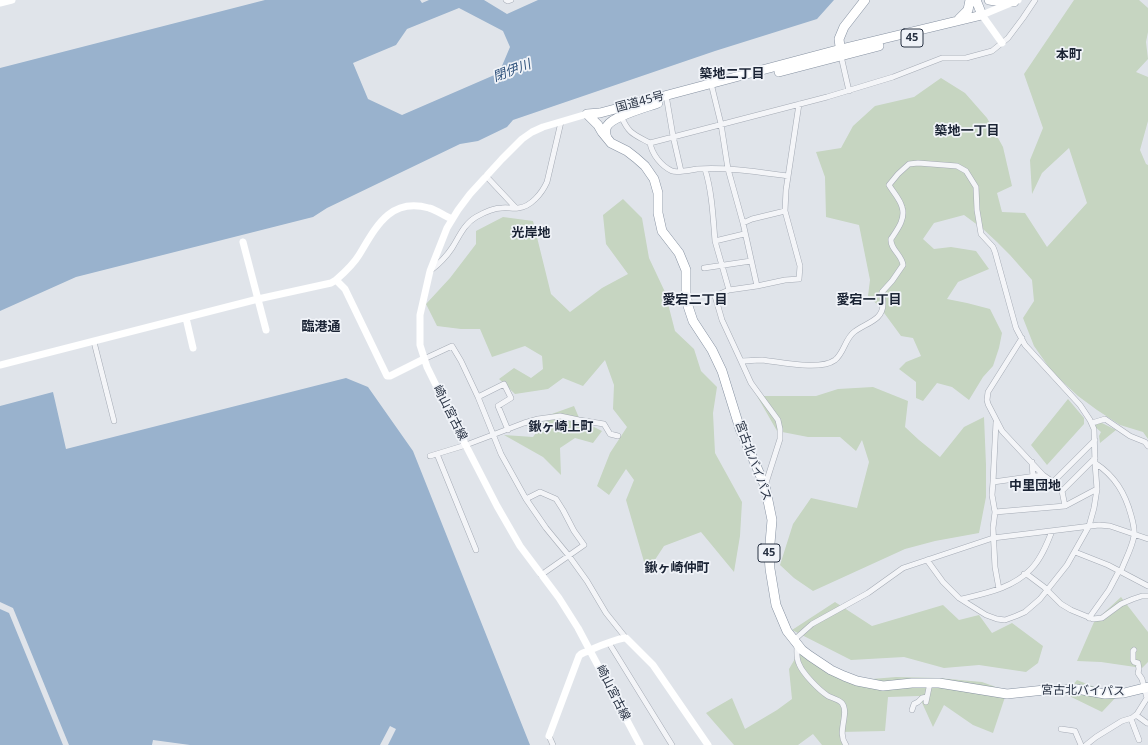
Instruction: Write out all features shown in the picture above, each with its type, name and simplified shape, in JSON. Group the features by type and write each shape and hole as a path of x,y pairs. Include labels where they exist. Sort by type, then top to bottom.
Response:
{"highway":[{"path":"841,52 839,39 844,27 865,0"},
{"path":"970,0 974,9 982,15"},
{"path":"958,20 968,10 970,0"},
{"path":"976,0 982,15"},
{"path":"989,0 1002,2 1016,1"},
{"name":"国道45号","path":"841,52 964,25 982,15"},
{"name":"国道45号","path":"604,119 667,98 958,20 982,15"},
{"name":"国道45号","path":"604,119 611,121 667,98"},
{"name":"45","path":"587,114 598,125 604,119 641,109"},
{"name":"45","path":"587,114 604,119"},
{"name":"宮古北バイパス","path":"604,119 608,140 636,158 645,166 654,179 658,193 658,213 662,232 679,253 686,270 686,293 688,306 693,321 712,350 722,370 740,429 765,486 772,520 769,555 776,605 787,631 802,650 831,670 857,681 883,686 912,683 939,683 1007,694 1077,689 1105,694 1124,693 1146,688"}],"street":[{"path":"0,3 12,0"},
{"path":"506,0 511,0"},
{"path":"650,143 849,90 893,77 942,58 966,58 992,51 1008,38 1034,0"},
{"path":"1002,43 982,15 1016,1"},
{"path":"841,52 849,90"},
{"path":"708,72 721,124 728,169 743,223 744,234 757,286"},
{"path":"667,98 673,136 681,171"},
{"path":"765,486 780,439 778,420 751,383 722,320 715,296 729,290 799,279 800,266 785,211 786,190 799,104"},
{"name":"崎山宮古線","path":"587,114 543,127 532,132 513,148 470,194 452,219 430,271 420,315 420,345 427,367 497,506 520,546 567,610 591,650 640,745"},
{"path":"621,116 630,132 650,143 654,154 667,168 674,172 705,169 728,169 788,176"},
{"path":"430,271 451,249 468,223 476,217 501,208 522,207 536,198 544,188 546,182 561,122"},
{"path":"741,361 760,360 813,366 828,363 839,356 852,333 879,317 883,309 882,292 903,263 892,247 891,242 891,239 902,222 902,206 889,185 909,164 918,163 957,166 966,171 976,187 977,210 981,234 993,247 995,252 1016,328 1025,345 1080,405 1092,423 1095,440 1097,489 1089,526 1067,565 1040,599 1025,612 1016,616 1004,620 997,619 970,606 943,582 927,560"},
{"path":"705,169 709,180 715,241 729,290"},
{"path":"486,176 516,208"},
{"path":"0,365 258,299 331,283 348,269 377,226 394,210 413,206 422,206 432,208 452,219"},
{"path":"743,223 752,219 785,211"},
{"path":"715,241 744,234"},
{"path":"243,242 266,330"},
{"path":"704,268 751,261"},
{"path":"336,280 345,289 387,376 390,376 452,346 461,361 478,397 505,461 526,499 546,528 587,581 606,613 626,638 653,665 708,745"},
{"path":"186,318 193,348"},
{"path":"1022,338 988,392 988,404 1002,431 1032,462 1042,475 1062,490 1066,506"},
{"path":"94,342 114,421"},
{"path":"478,397 504,384 511,398 498,406 508,430"},
{"path":"430,456 466,446 524,423 538,419 560,416 604,424 610,434 618,436"},
{"path":"1092,423 1105,419 1130,436 1145,442 1148,446"},
{"path":"996,421 992,495 995,512 993,538 1000,589"},
{"path":"1053,482 1095,440"},
{"path":"437,454 476,550"},
{"path":"1062,490 1095,461"},
{"path":"1089,618 1109,590 1120,571 1131,547 1134,535 1134,523 1124,493 1115,480 1095,461"},
{"path":"1032,462 1033,477"},
{"path":"993,482 1042,475"},
{"path":"995,512 1066,506 1097,489"},
{"path":"526,499 540,492 556,499 574,531 584,545 541,575"},
{"path":"846,745 842,730 844,714 843,705 840,701 826,694 799,664 795,642 812,624 868,593 903,568 993,538 1089,526 1110,526 1148,539"},
{"path":"962,599 1005,587 1031,569 1038,559 1052,531"},
{"path":"1075,552 1120,571 1148,586"},
{"path":"1024,574 1028,575 1048,590 1061,604 1089,618 1102,618 1121,604 1142,596 1148,596"},
{"path":"553,745 549,736 579,656 621,638 626,638"},
{"path":"609,643 672,745"},
{"path":"1086,745 1122,721 1136,715 1147,698 1146,688 1138,673 1138,664 1133,660 1134,650"},
{"path":"912,710 914,704 922,698 926,699 930,683"},
{"path":"1136,715 1147,723"},
{"path":"1130,718 1139,740"},
{"path":"1061,729 1075,730 1081,745"}],"green space":[{"path":"1074,0 1139,0 1148,8 1148,32 1146,42 1148,59 1136,72 1148,77 1148,121 1140,150 1146,164 1148,165 1148,439 1143,432 1120,425 1097,410 1078,396 1053,373 1034,346 1023,318 1034,301 1032,280 997,242 964,215 934,223 923,239 934,249 951,247 976,251 989,269 958,282 947,299 990,309 1002,333 999,348 993,366 983,377 969,400 952,387 937,383 923,401 916,398 916,382 899,369 906,362 921,356 913,338 901,336 879,306 868,296 870,280 859,225 826,217 825,177 816,152 841,148 853,126 875,106 914,97 941,78 965,93 987,118 1003,147 1012,186 997,193 1002,212 1025,213 1047,247 1087,203 1069,148 1042,173 1032,194 1030,160 1043,128 1024,74"},
{"path":"623,199 642,218 649,258 665,292 675,331 694,349 701,371 717,387 713,413 715,453 742,502 740,536 734,572 701,532 664,546 647,572 626,500 634,480 626,469 609,495 597,486 610,453 627,427 613,409 614,385 605,360 583,386 563,378 548,389 515,394 499,379 514,368 531,378 543,369 542,356 525,346 492,357 480,329 461,329 437,326 426,304 450,278 476,244 476,231 503,217 533,221 551,294 570,312 602,288 628,274 606,244 603,215"},
{"path":"873,387 908,401 905,427 940,457 964,427 984,417 986,497 979,533 935,541 905,549 813,591 794,578 780,565 793,524 811,498 857,508 869,462 862,440 856,451 840,437 808,437 777,431 757,396 816,396 838,389"},
{"path":"1068,399 1084,418 1084,424 1047,465 1031,445"},
{"path":"574,406 580,420 602,431 593,443 575,438 560,448 561,475 543,457 504,435 533,437 549,415"},
{"path":"1100,422 1116,430 1100,443 1099,436 1101,432 1094,426"},
{"path":"1121,597 1148,632 1148,662 1142,668 1101,662 1077,661 1094,622"},
{"path":"835,602 872,626 943,605 959,620 979,615 992,633 1012,623 1043,646 1038,663 1026,672 979,665 944,668 904,657 851,660 792,630"},
{"path":"803,645 848,681 896,677 938,678 982,682 1007,691 993,733 973,725 944,705 933,727 919,696 888,697 885,731 840,732 849,745 822,745 813,734 798,745 734,745 706,713 732,698 745,729 777,710 792,699 789,669"},
{"path":"1077,680 1117,696 1102,712 1065,694"}],"water":[{"name":"閉伊川","path":"265,0 420,0 422,3 429,0 484,0 507,14 538,0 834,0 817,19 715,51 513,120 507,127 478,141 460,144 327,208 313,217 76,277 0,311 0,68","holes":["459,8 503,31 510,47 499,73 402,115 368,99 353,63 396,45 407,29"]},
{"path":"346,378 368,387 413,451 530,745 190,745 153,740 152,745 0,745 0,406 53,392 66,449"}],"pier":[{"path":"0,602 13,608 69,745 63,745 9,613 0,609"},
{"path":"390,726 396,729 388,745 380,745"}],"district":[{"name":"本町","path":"1069,55"},
{"name":"築地二丁目","path":"732,74"},
{"name":"築地一丁目","path":"967,131"},
{"name":"光岸地","path":"531,233"},
{"name":"愛宕二丁目","path":"695,300"},
{"name":"愛宕一丁目","path":"869,300"},
{"name":"臨港通","path":"321,327"},
{"name":"鍬ヶ崎上町","path":"561,427"},
{"name":"中里団地","path":"1035,486"},
{"name":"鍬ヶ崎仲町","path":"677,568"}]}
